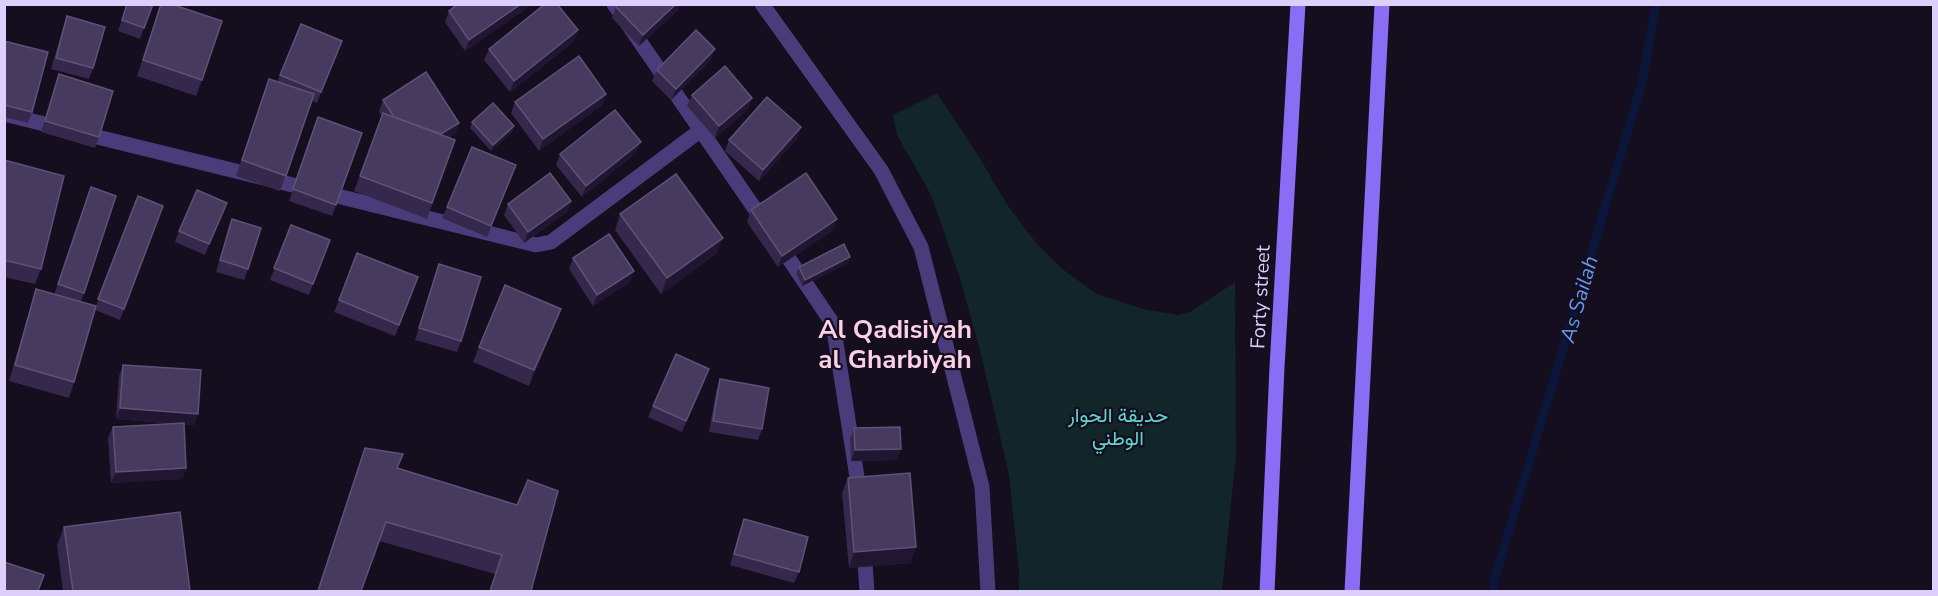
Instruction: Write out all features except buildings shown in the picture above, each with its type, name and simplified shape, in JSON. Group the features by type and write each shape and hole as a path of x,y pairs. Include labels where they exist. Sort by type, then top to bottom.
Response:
{"main road":[{"name":"Forty street","path":"1267,591 1298,4"},
{"path":"1352,591 1382,4"}],"street":[{"path":"614,4 833,324 859,482 861,515"},
{"path":"762,4 881,170 921,247 982,487 988,591"},
{"path":"4,114 536,245 551,242 701,129"},
{"path":"863,537 867,591"}],"green space":[{"name":"حديقة الحوار الوطني","path":"937,93 1008,206 1037,244 1065,271 1097,294 1143,309 1178,315 1190,312 1235,282 1236,455 1222,591 1019,591 1009,475 980,350 958,272 931,195 897,135 893,115"}],"waterway":[{"name":"As Sailah","path":"1493,592 1494,581 1642,83 1656,4"}],"district":[{"name":"Al Qadisiyah al Gharbiyah","path":"895,344"}]}
